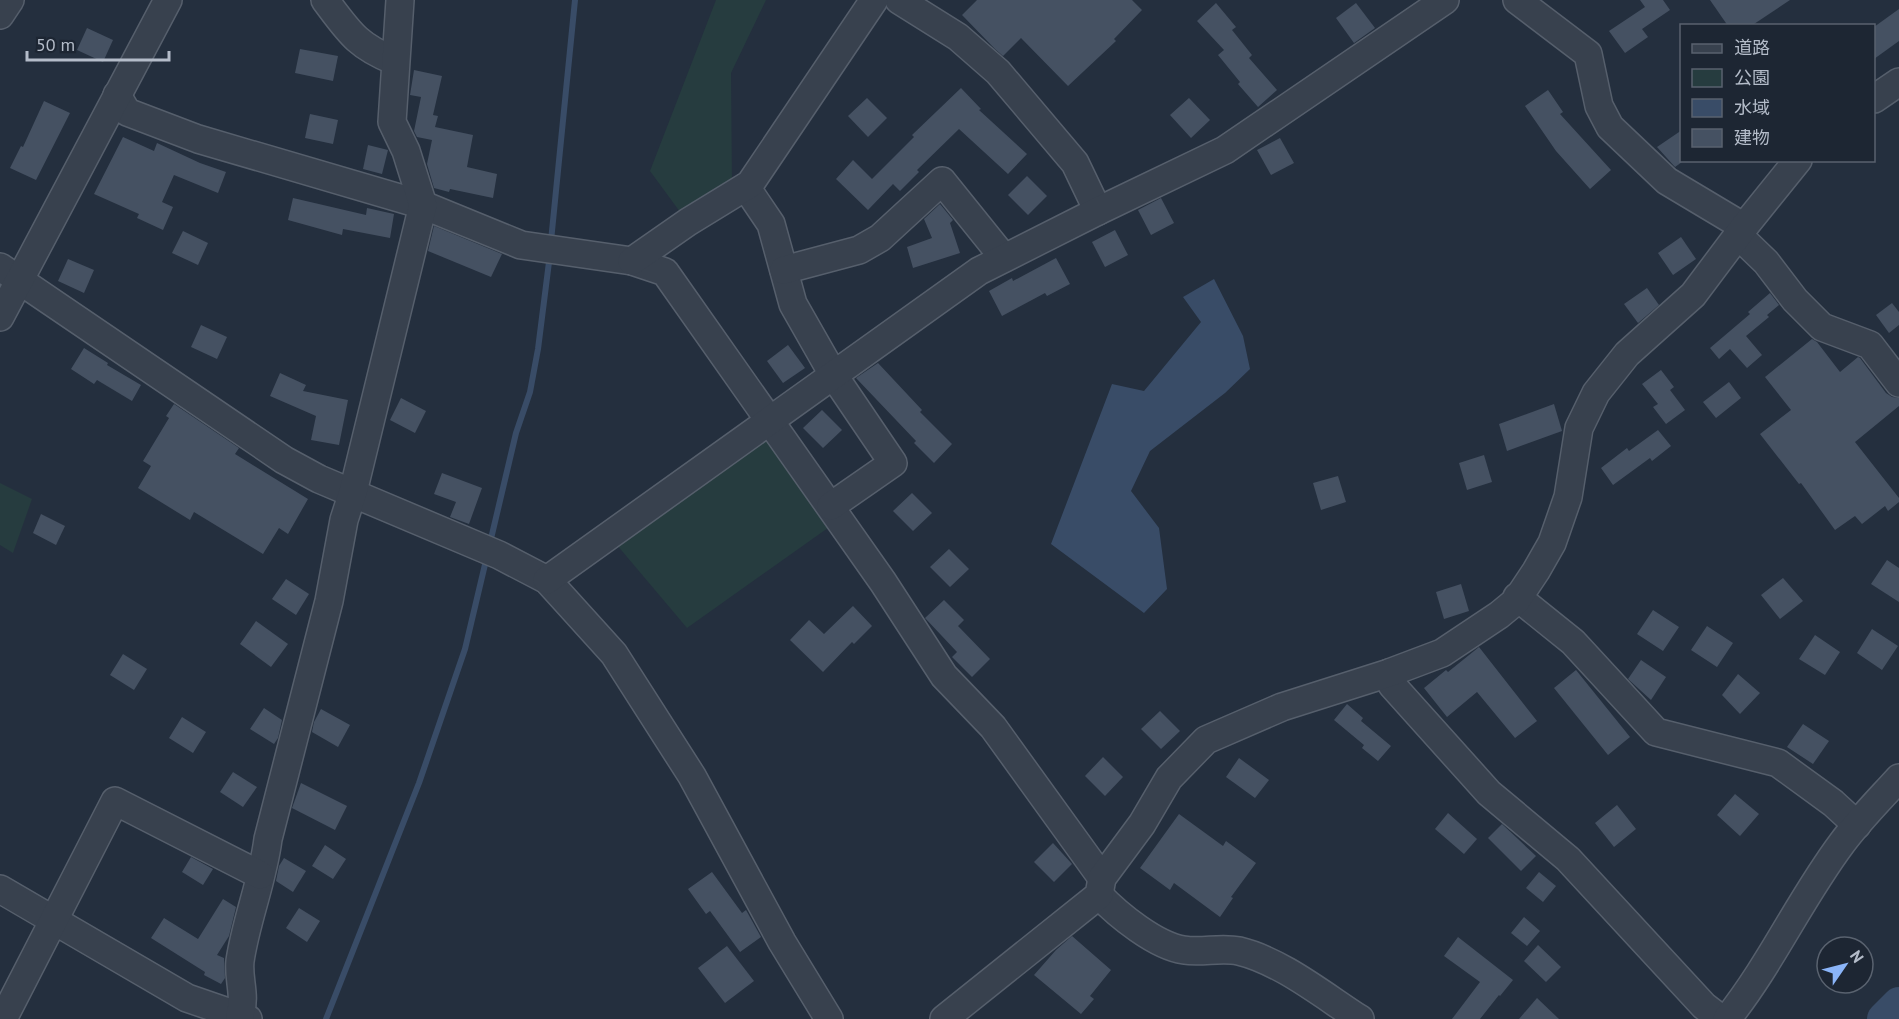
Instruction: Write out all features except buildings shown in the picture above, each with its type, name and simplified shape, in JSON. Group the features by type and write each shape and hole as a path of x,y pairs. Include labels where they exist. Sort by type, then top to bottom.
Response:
{"street":[{"path":"0,15 10,0"},
{"path":"0,317 9,274 117,95 168,0"},
{"path":"325,0 353,37 374,53 395,61"},
{"path":"0,889 187,998 244,1017 240,963 265,861 268,839 329,601 344,520 353,492 423,205 406,151 392,122 400,0"},
{"path":"632,261 688,222 750,184 771,157 874,0"},
{"path":"899,0 958,37 998,72 1075,163 1098,211"},
{"path":"547,580 972,276 1098,211 1225,150 1445,0"},
{"path":"1517,0 1588,54 1599,106 1610,127 1667,181 1741,231 1795,300 1822,327 1870,345 1899,384"},
{"path":"1875,98 1899,82"},
{"path":"117,95 127,112 198,139 423,205 521,245 632,261 665,272 831,506 944,676 1000,736 1101,886 1112,909 1158,940 1181,950 1240,951 1278,966 1360,1019"},
{"path":"944,1019 1101,886 1169,778 1206,740 1282,707 1389,673 1442,653 1499,615 1517,597 1536,571 1552,543 1568,497 1579,428 1596,393 1627,354 1693,295 1796,162"},
{"path":"784,270 859,250 880,238 942,181 1004,258"},
{"path":"746,188 771,224 793,304 834,376 893,463 831,506"},
{"path":"9,274 284,460 319,479 488,550 547,580 614,654 692,776 782,942 829,1019"},
{"path":"1517,597 1573,642 1656,732 1778,763 1833,803 1857,825"},
{"path":"1389,673 1392,685 1489,793 1568,859 1704,1006 1721,1019"},
{"path":"1727,1019 1750,991 1787,926 1842,843 1899,778"},
{"path":"3,1019 115,801 260,875"}],"green space":[{"path":"716,0 766,0 731,73 732,185 683,216 650,171"},
{"path":"761,435 773,436 835,523 687,628 611,538"},
{"path":"0,483 32,499 13,553 0,545"}],"water":[{"path":"1214,279 1243,336 1250,369 1225,393 1150,451 1131,491 1159,528 1167,589 1144,613 1051,544 1112,384 1144,391 1201,322 1183,297"}],"waterway":[{"path":"551,241 575,0"},
{"path":"490,543 516,433 530,392 550,254"},
{"path":"326,1019 419,783 465,649 487,556"},
{"path":"1884,1019 1899,1004"}]}
